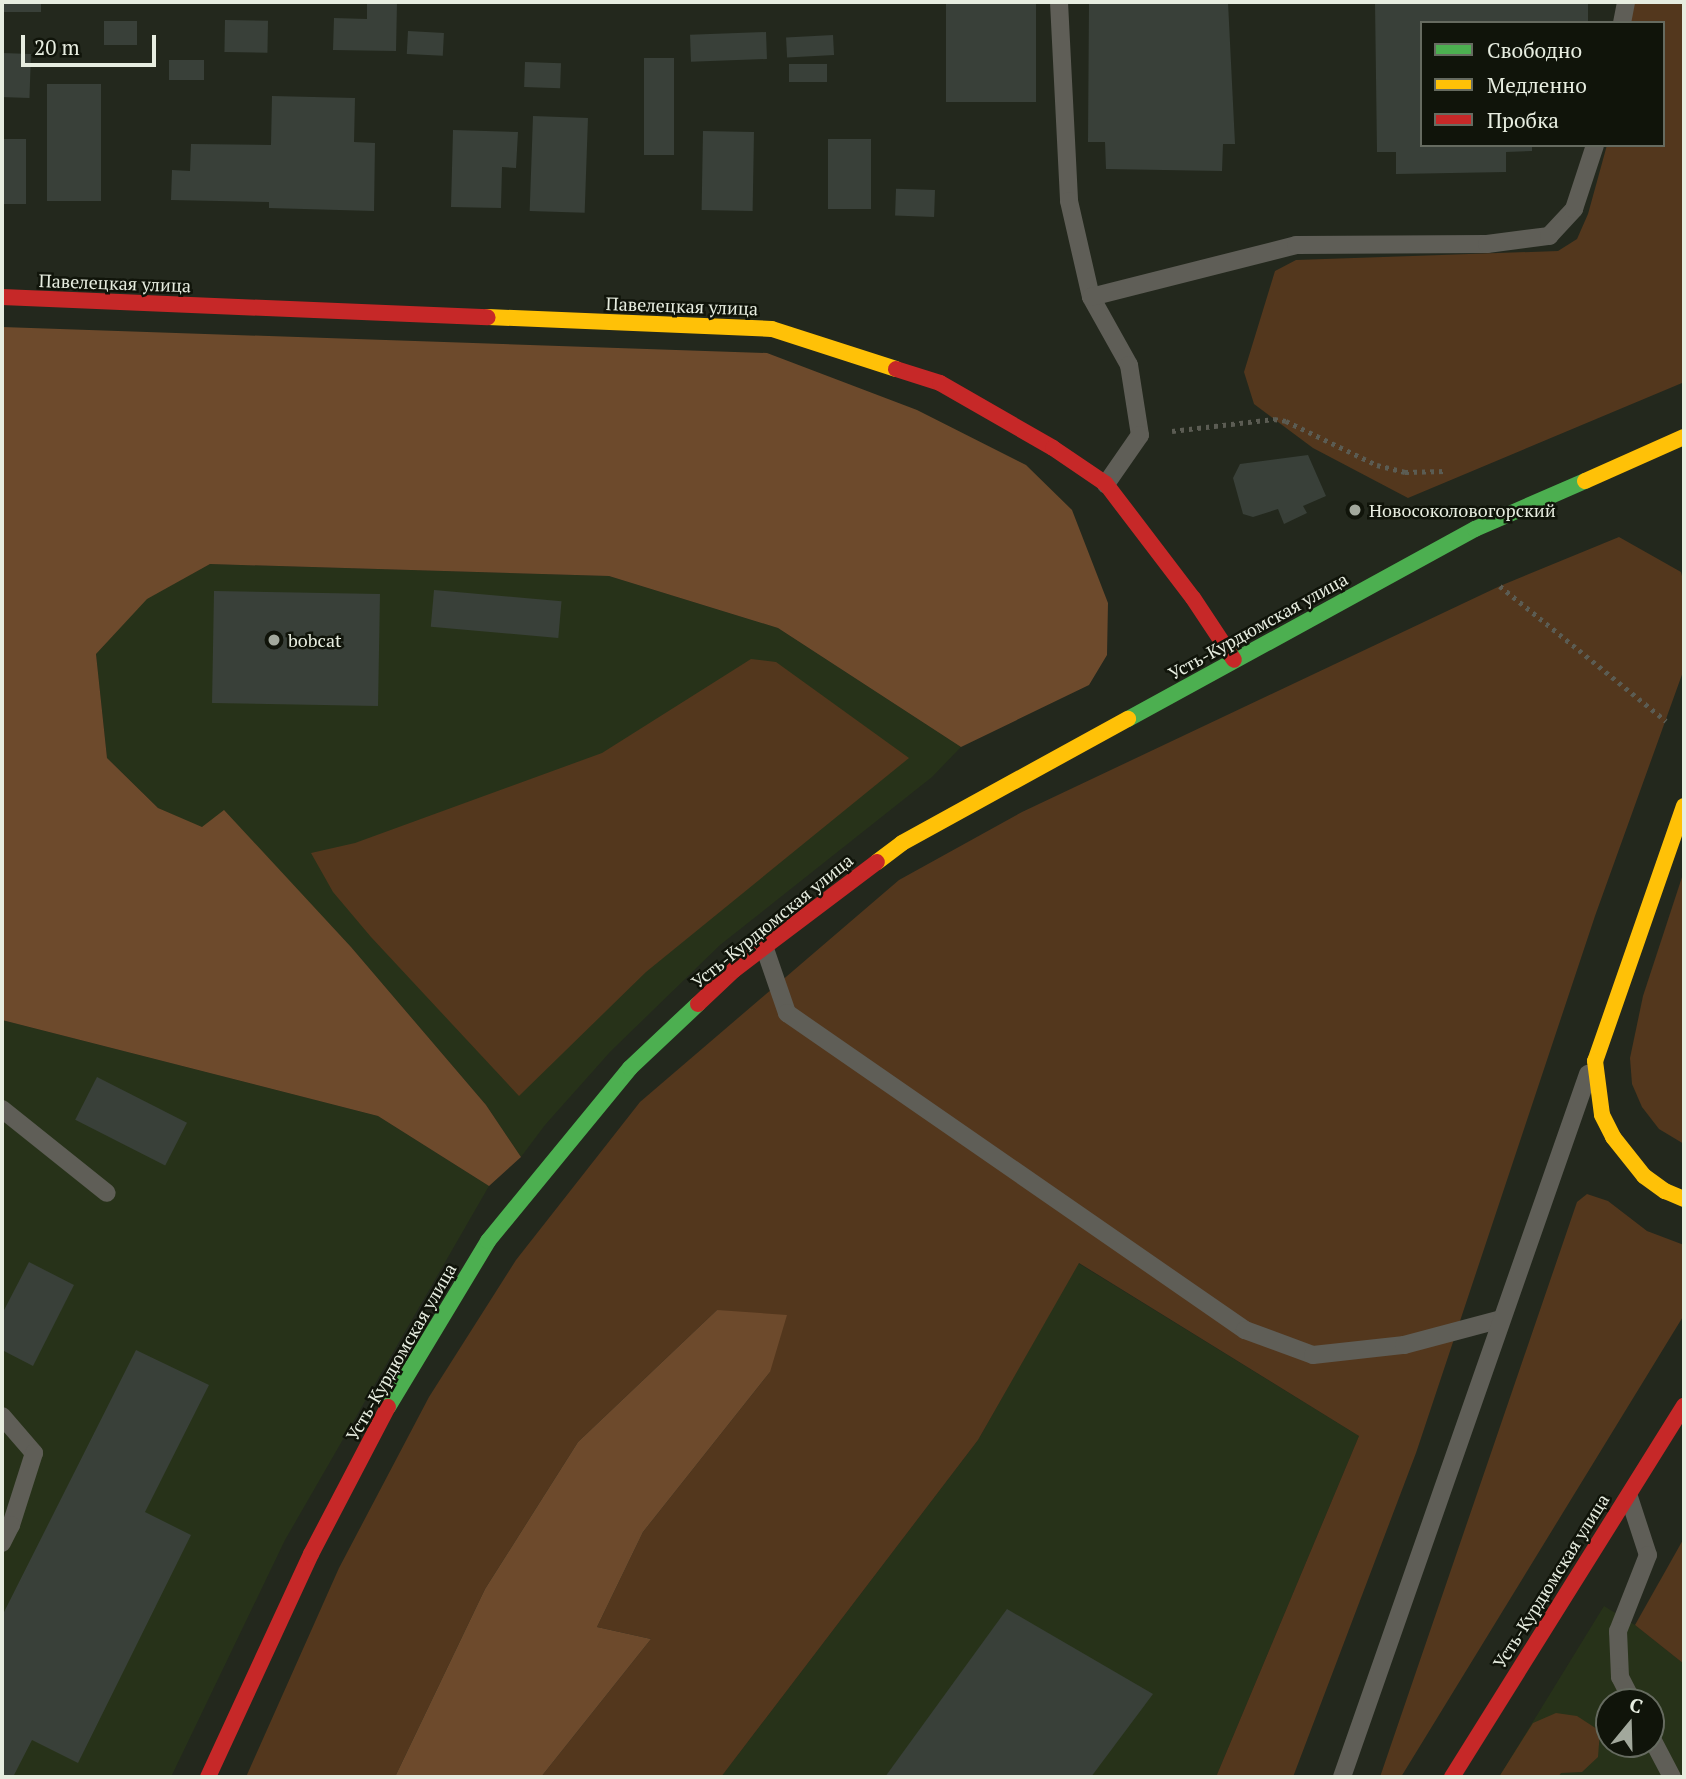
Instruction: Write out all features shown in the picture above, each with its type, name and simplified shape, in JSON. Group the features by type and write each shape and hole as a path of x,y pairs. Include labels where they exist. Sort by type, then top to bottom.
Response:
{"main road":[{"name":"Павелецкая улица","path":"2,297 772,329 940,383 1053,447 1106,484 1193,598 1234,660"},
{"name":"Усть-Курдюмская улица","path":"208,1777 311,1554 400,1384 488,1241 630,1068 734,970 902,843 1475,529 1684,437"},
{"path":"1684,806 1598,1044 1595,1078 1602,1115 1628,1159 1644,1176 1665,1191 1684,1199"},
{"name":"Усть-Курдюмская улица","path":"1452,1777 1627,1493 1684,1406"}],"lane":[{"path":"1059,2 1069,201 1091,297 1129,365 1140,435 1106,484"},
{"path":"1622,21 1626,2"},
{"path":"1091,297 1296,245 1487,244 1549,236 1574,209 1594,147"},
{"path":"765,949 787,1013 1245,1330 1313,1355 1404,1345 1502,1319"},
{"path":"1342,1777 1598,1044"},
{"path":"2,1110 107,1193"},
{"path":"2,1416 34,1453 11,1525 2,1543"},
{"path":"1626,1688 1620,1677 1618,1631 1648,1555 1627,1493"},
{"path":"1662,1758 1672,1777"}],"path":[{"path":"1140,435 1274,419 1286,421 1377,465 1405,472 1446,471"},
{"path":"1500,586 1665,721"}],"shaded area":[{"path":"1633,2 1684,2 1682,383 1408,498 1313,448 1254,404 1244,372 1275,271 1296,260 1558,251 1577,239 1588,214 1606,147 1665,147 1665,21 1630,21"},
{"path":"2,327 767,353 917,410 1026,465 1072,510 1108,603 1107,655 1089,685 961,747 778,628 609,576 210,564 147,599 96,654 107,758 158,808 202,827 224,810 351,947 486,1105 521,1157 489,1186 378,1116 2,1020"},
{"path":"1619,537 1681,572 1684,584 1684,669 1595,916 1416,1453 1293,1777 1216,1777 1359,1436 1079,1263 978,1440 721,1777 541,1777 651,1639 597,1627 643,1532 770,1372 717,1310 578,1442 485,1589 395,1777 246,1777 339,1568 429,1397 516,1260 640,1102 899,880 1022,812 1500,586"},
{"path":"210,564 609,576 778,628 961,747 932,777 720,945 610,1052 545,1125 521,1157 486,1105 351,947 224,811 202,828 158,808 107,758 96,654 147,598"},
{"path":"751,659 776,662 909,758 646,972 519,1096 371,937 333,892 311,853 355,843 602,753"},
{"path":"1684,871 1684,1144 1659,1129 1642,1107 1632,1084 1630,1058 1643,996"},
{"path":"2,1020 378,1116 489,1186 285,1540 171,1777 2,1777"},
{"path":"1587,1194 1608,1201 1647,1231 1684,1245 1684,1315 1401,1777 1380,1777 1577,1202"},
{"path":"1078,1263 1359,1436 1216,1777 721,1777 978,1440"},
{"path":"717,1310 787,1315 770,1372 643,1532 597,1627 651,1639 541,1777 395,1777 485,1589 578,1442"},
{"path":"1684,1538 1684,1664 1635,1625"},
{"path":"1604,1606 1635,1625 1684,1664 1684,1777 1499,1777"},
{"path":"1556,1713 1577,1716 1595,1728 1597,1758 1582,1772 1561,1773 1558,1777 1499,1777 1533,1723"}],"building":[{"path":"2,2 41,2 41,12 2,12"},
{"path":"367,2 397,2 396,51 333,50 334,18 367,19"},
{"path":"946,2 1036,2 1036,102 946,102"},
{"path":"1089,2 1228,2 1235,144 1223,144 1222,171 1106,169 1105,142 1088,142"},
{"path":"1375,2 1588,2 1588,21 1420,21 1420,147 1532,147 1532,151 1506,152 1506,172 1396,174 1396,152 1377,152"},
{"path":"225,20 268,21 267,53 224,52"},
{"path":"104,21 137,21 137,45 104,45"},
{"path":"408,31 444,33 443,56 407,54"},
{"path":"766,32 767,59 691,62 690,35"},
{"path":"833,35 834,55 787,57 786,37"},
{"path":"2,53 31,54 29,98 2,97"},
{"path":"644,58 674,58 674,155 644,155"},
{"path":"169,60 204,60 204,80 169,80"},
{"path":"525,62 561,63 560,88 524,87"},
{"path":"789,64 827,64 827,82 789,82"},
{"path":"47,84 101,84 101,201 47,201"},
{"path":"272,96 355,98 354,142 375,143 374,211 269,208 269,202 171,200 172,170 190,171 191,144 271,145"},
{"path":"533,116 588,118 585,213 530,211"},
{"path":"453,130 518,132 516,168 502,167 501,208 451,207"},
{"path":"703,131 754,132 753,211 702,210"},
{"path":"2,139 26,139 26,204 2,204"},
{"path":"828,139 871,139 871,209 828,209"},
{"path":"896,189 935,190 934,217 895,216"},
{"path":"1308,455 1326,496 1303,506 1307,513 1284,524 1278,509 1253,517 1243,514 1233,478 1240,464"},
{"path":"434,590 562,601 558,638 431,627"},
{"path":"214,591 380,594 378,706 212,703"},
{"path":"97,1077 187,1123 165,1166 75,1120"},
{"path":"29,1262 74,1285 33,1366 2,1350 2,1314"},
{"path":"136,1350 209,1385 145,1512 191,1535 78,1763 32,1740 13,1777 2,1777 2,1616"},
{"path":"1007,1609 1153,1694 1091,1777 885,1777"}],"traffic: fast":[{"path":"1128,719 1475,529 1585,481"},
{"path":"388,1407 488,1241 630,1068 698,1004"}],"traffic: slow":[{"path":"488,317 772,329 896,369"},
{"path":"1585,481 1684,437"},
{"path":"877,862 902,843 1128,719"},
{"path":"1684,806 1595,1061 1602,1115 1613,1137 1644,1176 1665,1191 1684,1199"}],"traffic: jam":[{"path":"2,297 488,317"},
{"path":"896,369 940,383 1053,448 1106,484 1193,598 1234,660"},
{"path":"698,1004 734,970 877,862"},
{"path":"1452,1777 1684,1406"},
{"path":"208,1777 311,1554 388,1407"}],"place":[{"name":"Новосоколовогорский","path":"1355,510"},
{"name":"bobcat","path":"274,640"}]}
